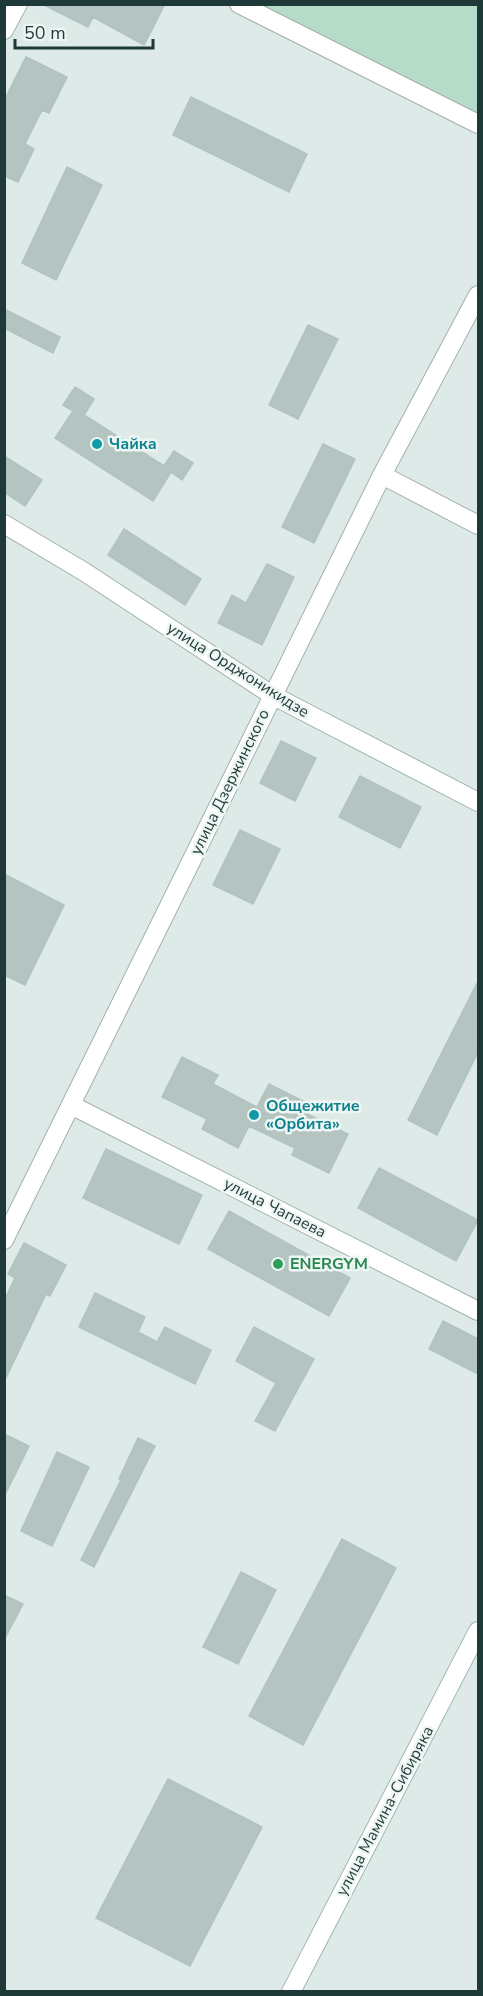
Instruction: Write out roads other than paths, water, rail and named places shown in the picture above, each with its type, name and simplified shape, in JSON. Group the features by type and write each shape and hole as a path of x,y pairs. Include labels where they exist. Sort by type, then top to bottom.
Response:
{"street":[{"path":"4,30 18,4"},
{"path":"239,4 478,124"},
{"name":"улица Дзержинского","path":"4,1240 382,475 478,295"},
{"path":"382,475 478,525"},
{"name":"улица Орджоникидзе","path":"4,524 83,571 272,695 478,802"},
{"name":"улица Чапаева","path":"71,1105 478,1311"},
{"name":"улица Мамина-Сибиряка","path":"291,1992 478,1631"}],"place":[{"name":"Чайка","path":"97,444"},
{"name":"Общежитие «Орбита»","path":"254,1115"},
{"name":"ENERGYM","path":"278,1264"}]}
